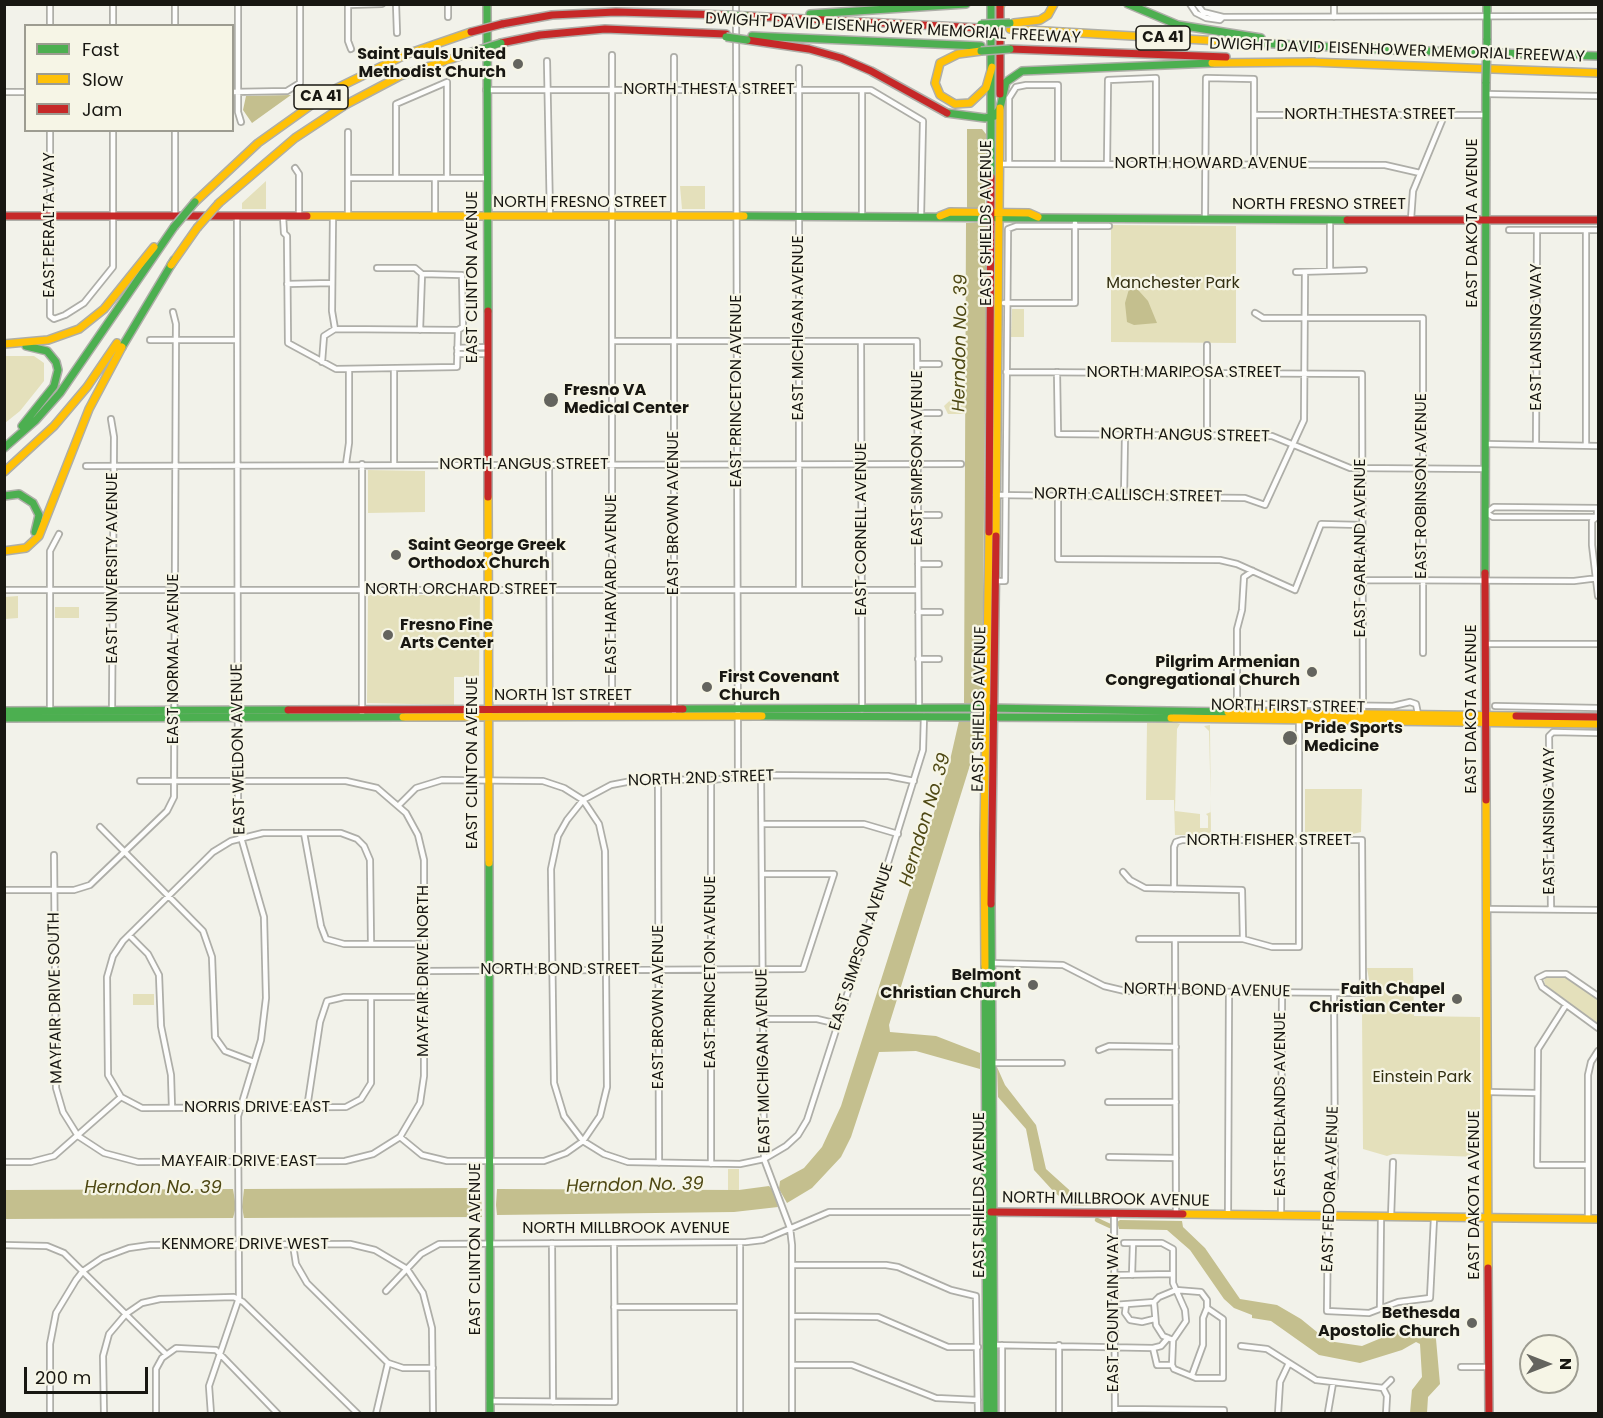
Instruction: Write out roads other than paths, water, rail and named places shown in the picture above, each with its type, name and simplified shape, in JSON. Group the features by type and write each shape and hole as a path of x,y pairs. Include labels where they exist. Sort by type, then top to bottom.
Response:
{"main road":[{"name":"EAST CLINTON AVENUE","path":"486,4 490,1413"},
{"path":"747,16 966,4"},
{"name":"EAST SHIELDS AVENUE","path":"990,1212 993,1062 984,826 997,581 998,495 992,260 991,4"},
{"path":"1010,26 1040,20 1048,15 1054,4"},
{"path":"1128,4 1158,19 1186,27 1317,45"},
{"name":"EAST DAKOTA AVENUE","path":"1487,4 1486,909 1489,1413"},
{"name":"EAST SHIELDS AVENUE","path":"991,712 1004,303 1001,216 1000,5"},
{"name":"DWIGHT DAVID EISENHOWER MEMORIAL FREEWAY","path":"5,447 36,420 60,393 174,226 195,202 258,143 331,91 407,54 502,24 552,15 616,12 726,15 941,26 1010,26 1391,50 1599,56"},
{"name":"DWIGHT DAVID EISENHOWER MEMORIAL FREEWAY","path":"6,471 54,426 87,387 197,228 219,203 286,145 345,105 400,76 501,43 540,35 605,29 981,49 1599,73"},
{"path":"747,38 835,56 872,71 942,112 960,117 991,118 1000,108 1006,82 1022,70 1179,63 1314,62"},
{"path":"981,49 958,54 940,63 935,83 940,95 955,104 970,103 986,88 992,67"},
{"name":"NORTH FRESNO STREET","path":"4,216 983,215 1075,218 1599,220"},
{"path":"4,344 21,344 63,336 86,324 104,309 154,246 174,226"},
{"path":"4,550 26,548 39,536 94,400 122,346 174,260"},
{"path":"992,260 995,297 1004,303"},
{"path":"5,447 51,391 58,376 57,366 51,354 21,344"},
{"path":"4,546 18,544 29,539 35,532 39,520 36,507 27,498 15,494 6,495"},
{"path":"877,716 914,713 919,709"},
{"name":"NORTH 1ST STREET","path":"487,714 550,710 612,713 862,713 919,709 978,712"},
{"name":"NORTH 1ST STREET","path":"4,711 50,710 112,713"},
{"path":"550,710 560,717"},
{"path":"1077,717 1080,714 1100,714 1104,710"},
{"name":"NORTH FIRST STREET","path":"978,712 1104,710 1237,712 1366,721 1599,717"},
{"name":"NORTH 1ST STREET","path":"862,713 877,716 924,716 968,712"},
{"name":"NORTH FIRST STREET","path":"991,712 1077,717 1237,712"},
{"name":"NORTH 1ST STREET","path":"4,718 112,713 487,714 560,717 612,713"},
{"name":"NORTH FIRST STREET","path":"1299,716 1418,714 1599,724"},
{"name":"EAST SHIELDS AVENUE","path":"988,963 985,1076 994,1345 994,1413"},
{"path":"985,1042 988,1046 988,1057 993,1062"},
{"path":"985,1076 988,1080 989,1106 993,1116"},
{"name":"NORTH MILLBROOK AVENUE","path":"990,1212 1599,1220"},
{"name":"EAST SHIELDS AVENUE","path":"987,1413 994,1345"}],"street":[{"path":"50,4 50,24"},
{"path":"113,4 113,24"},
{"path":"175,4 175,24"},
{"path":"238,4 235,92 241,122"},
{"path":"235,92 287,91 300,83 300,4"},
{"path":"351,49 348,42 348,5 382,4"},
{"path":"396,4 397,33"},
{"path":"448,4 448,17"},
{"name":"EAST PRINCETON AVENUE","path":"736,4 738,778"},
{"path":"1190,4 1194,11 1214,20 1223,17 1599,16"},
{"path":"1197,4 1203,14"},
{"path":"1334,4 1334,17"},
{"name":"EAST HARVARD AVENUE","path":"612,55 612,713"},
{"name":"EAST BROWN AVENUE","path":"674,57 674,713"},
{"path":"547,61 550,216"},
{"name":"EAST MICHIGAN AVENUE","path":"799,68 799,589"},
{"path":"1107,164 1108,80 1156,78 1156,164"},
{"path":"1205,217 1206,78 1254,79 1254,164"},
{"path":"396,177 396,104 447,82 447,178"},
{"name":"EAST SHIELDS AVENUE","path":"1009,164 1010,98 1014,89 1021,85 1059,85 1058,164"},
{"name":"NORTH THESTA STREET","path":"486,90 872,90 923,121 921,216"},
{"path":"862,90 862,216"},
{"path":"4,92 24,92"},
{"path":"1486,94 1599,96"},
{"name":"NORTH THESTA STREET","path":"1254,115 1486,115"},
{"path":"1411,219 1413,190 1444,116"},
{"name":"EAST PERALTA WAY","path":"50,132 51,319 66,315 77,308 113,267 113,216"},
{"path":"113,132 113,216"},
{"path":"175,132 175,216"},
{"path":"348,132 348,216"},
{"name":"NORTH HOWARD AVENUE","path":"1001,164 1385,165 1420,173"},
{"path":"295,168 298,174 299,216"},
{"path":"348,178 486,178"},
{"path":"435,178 435,216"},
{"name":"EAST WELDON AVENUE","path":"211,1413 209,1386 239,1298 239,1109 265,1020 265,927 258,892 239,837 236,780 237,216"},
{"path":"284,216 284,233 287,236 288,343 336,369 457,367 458,330"},
{"path":"333,216 332,284 335,329"},
{"path":"1004,303 1075,303 1075,218"},
{"path":"1330,219 1330,270"},
{"path":"998,495 1006,372 1004,303 1008,229 1016,226 1109,226"},
{"path":"1509,230 1599,230"},
{"name":"EAST LANSING WAY","path":"1536,445 1537,230"},
{"path":"1586,230 1586,446"},
{"path":"322,362 324,336 335,329 458,330 463,327 462,275 422,274 415,268 377,268"},
{"path":"1296,272 1364,270"},
{"path":"1293,445 1305,415 1305,272"},
{"path":"420,330 422,274"},
{"path":"287,284 332,284"},
{"name":"EAST NORMAL AVENUE","path":"4,890 74,890 90,885 167,811 174,797 173,591 176,340 173,312"},
{"path":"1255,313 1263,318 1305,318"},
{"name":"EAST ROBINSON AVENUE","path":"1305,318 1422,318 1423,653"},
{"path":"150,340 236,340"},
{"path":"612,341 861,341"},
{"name":"EAST SIMPSON AVENUE","path":"861,341 917,341 919,709"},
{"name":"EAST CORNELL AVENUE","path":"861,341 862,713"},
{"path":"1207,345 1207,435"},
{"path":"457,348 487,350"},
{"path":"457,354 487,350"},
{"path":"917,364 939,364"},
{"path":"346,464 345,454 349,444 349,369"},
{"path":"394,369 394,465"},
{"name":"NORTH MARIPOSA STREET","path":"1006,372 1362,375"},
{"name":"NORTH ANGUS STREET","path":"1057,372 1058,434 1272,436 1344,467 1486,469"},
{"name":"EAST GARLAND AVENUE","path":"1362,375 1362,714 1366,721"},
{"path":"917,413 939,413"},
{"name":"EAST UNIVERSITY AVENUE","path":"111,419 114,466 112,713"},
{"path":"1124,497 1125,435"},
{"path":"1486,444 1599,446"},
{"name":"NORTH CALLISCH STREET","path":"998,495 1245,498 1265,506 1293,445"},
{"path":"362,464 362,713"},
{"name":"NORTH ANGUS STREET","path":"86,466 962,464"},
{"path":"549,465 550,710"},
{"path":"1058,496 1058,559 1220,560 1253,571 1295,590 1321,524 1361,525"},
{"path":"1494,507 1598,508 1598,518 1493,517 1486,513 1494,507"},
{"path":"918,514 939,515"},
{"path":"1598,518 1592,521 1599,596"},
{"path":"50,710 50,550 59,534"},
{"path":"918,564 939,564"},
{"path":"1253,571 1244,577 1237,629 1237,712 1362,705 1393,706 1410,702 1416,704 1418,714"},
{"path":"1361,580 1574,581 1597,578"},
{"name":"NORTH ORCHARD STREET","path":"4,590 918,590"},
{"path":"918,612 940,612"},
{"path":"1486,644 1599,644"},
{"path":"918,659 939,659"},
{"path":"1495,706 1599,708"},
{"name":"EAST SIMPSON AVENUE","path":"764,1159 786,1146 798,1135 807,1120 923,750 924,716"},
{"path":"1140,939 1243,939 1272,947 1299,947 1299,716"},
{"name":"EAST LANSING WAY","path":"1551,909 1550,734 1599,733"},
{"name":"EAST MICHIGAN AVENUE","path":"761,775 764,1159 790,1228 793,1316 792,1413"},
{"name":"NORTH 2ND STREET","path":"583,800 599,790 621,782 658,779 711,780 761,775 888,776 914,781"},
{"name":"EAST BROWN AVENUE","path":"658,779 659,1163"},
{"path":"140,780 361,783 377,788 399,805 416,788 428,783 448,780 543,781 564,788 583,800 598,825 605,851 606,1097 596,1124 583,1141 566,1153 544,1161 429,1158 416,1151 400,1137"},
{"name":"EAST PRINCETON AVENUE","path":"711,780 711,1164"},
{"path":"583,800 567,820 553,852 552,969 555,1092 569,1124 583,1141 596,1150 621,1160 711,1164 752,1162 764,1159"},
{"name":"MAYFAIR DRIVE NORTH","path":"399,805 415,828 422,849 424,970 422,1097 417,1111 400,1137"},
{"path":"762,824 864,824 898,834"},
{"path":"100,827 200,927 210,945 213,1028 216,1040 225,1051 254,1062"},
{"path":"4,1162 44,1160 54,1156 121,1097 110,1080 107,1068 107,977 113,956 129,935 213,852 239,837 257,833 345,834 357,839 367,851 371,865 371,944"},
{"path":"304,833 321,926 326,939 344,944 423,944"},
{"name":"NORTH FISHER STREET","path":"1174,889 1176,842 1362,840 1363,993"},
{"name":"MAYFAIR DRIVE SOUTH","path":"54,855 56,1088 63,1112 78,1136"},
{"path":"1123,872 1130,880 1145,888 1242,890 1243,939"},
{"name":"NORTH BOND STREET","path":"424,970 803,969 834,874 763,874"},
{"path":"1486,909 1599,910"},
{"path":"129,935 148,954 159,975 161,1026 171,1075 172,1108"},
{"path":"1175,939 1176,1214"},
{"name":"NORTH BOND AVENUE","path":"988,963 1063,965 1111,988 1176,992 1363,993"},
{"path":"1599,996 1566,974 1539,976 1539,985 1599,1028"},
{"path":"1228,993 1228,1215"},
{"name":"EAST REDLANDS AVENUE","path":"1281,1216 1282,993"},
{"name":"EAST FEDORA AVENUE","path":"1334,994 1335,1176 1328,1216 1327,1311 1370,1313 1380,1308"},
{"path":"307,1108 320,1022 327,1001 344,997 424,997"},
{"name":"NORRIS DRIVE EAST","path":"121,1097 142,1108 346,1107 365,1095 372,1078 371,998"},
{"path":"1566,1005 1538,1049 1537,1165 1588,1165"},
{"path":"763,1019 817,1019 838,1024"},
{"path":"1099,1050 1109,1046 1176,1047"},
{"path":"1588,1219 1588,1068 1599,1051"},
{"path":"993,1062 1062,1063"},
{"path":"1488,1092 1537,1093"},
{"path":"1108,1102 1176,1102"},
{"name":"MAYFAIR DRIVE EAST","path":"78,1136 104,1153 138,1162 355,1160 381,1150 400,1137"},
{"path":"1109,1157 1176,1158"},
{"path":"1391,1217 1393,1162"},
{"name":"NORTH MILLBROOK AVENUE","path":"386,1290 421,1254 439,1244 740,1243 763,1240 829,1212 990,1212"},
{"name":"EAST FOUNTAIN WAY","path":"1114,1214 1115,1411"},
{"path":"1381,1217 1380,1308 1430,1298 1434,1218"},
{"path":"552,1243 553,1402"},
{"path":"489,1401 615,1402 614,1243"},
{"path":"740,1243 740,1413"},
{"path":"1002,1413 994,1345 1153,1348 1161,1346 1170,1339 1186,1321 1185,1310 1176,1290 1173,1274 1173,1249 1169,1245 1124,1243"},
{"path":"1132,1275 1133,1243"},
{"name":"KENMORE DRIVE WEST","path":"83,1271 115,1252 139,1246 239,1244 350,1244 375,1250 407,1269"},
{"path":"4,1245 47,1246 64,1253 166,1354"},
{"path":"293,1245 296,1264 307,1283 388,1363 403,1368 433,1368"},
{"path":"792,1265 898,1267 951,1290 976,1296 978,1413"},
{"path":"407,1269 423,1293 432,1328 434,1413"},
{"path":"50,1413 52,1328 60,1303 83,1271"},
{"path":"1114,1275 1173,1274"},
{"path":"1114,1305 1154,1302 1159,1297 1176,1290 1201,1292 1207,1300 1203,1318 1203,1345 1192,1375"},
{"path":"104,1413 103,1356 109,1334 126,1314 142,1303 160,1299 239,1298 358,1413"},
{"path":"1154,1302 1154,1319 1163,1336 1170,1339"},
{"path":"1126,1305 1125,1313 1130,1320 1142,1322 1154,1319"},
{"path":"614,1307 740,1307"},
{"path":"1170,1339 1172,1365 1179,1372 1196,1378 1223,1378 1223,1319 1207,1308"},
{"path":"793,1316 878,1317 948,1347 978,1347"},
{"path":"1059,1345 1059,1413"},
{"path":"1241,1346 1267,1349 1310,1378 1333,1383 1383,1388"},
{"path":"156,1413 155,1374 166,1354 176,1348 211,1348 278,1413"},
{"path":"1153,1348 1155,1363"},
{"path":"376,1413 388,1363"},
{"path":"1148,1365 1155,1363 1161,1366 1172,1365"},
{"path":"1278,1413 1280,1382 1289,1364"},
{"path":"792,1365 852,1365 936,1398 978,1400"},
{"path":"1461,1367 1489,1367"},
{"path":"1383,1388 1391,1380"},
{"path":"1328,1412 1333,1383"},
{"path":"1383,1388 1387,1396 1386,1413"},
{"path":"1115,1411 1224,1412"}],"waterway":[{"path":"1097,1220 1110,1226"}],"place":[{"name":"Saint Pauls United Methodist Church","path":"518,64"},
{"name":"Fresno VA Medical Center","path":"551,400"},
{"name":"Saint George Greek Orthodox Church","path":"396,555"},
{"name":"Fresno Fine Arts Center","path":"388,635"},
{"name":"Pilgrim Armenian Congregational Church","path":"1312,672"},
{"name":"First Covenant Church","path":"707,687"},
{"name":"Pride Sports Medicine","path":"1290,738"},
{"name":"Belmont Christian Church","path":"1033,985"},
{"name":"Faith Chapel Christian Center","path":"1457,999"},
{"name":"Bethesda Apostolic Church","path":"1472,1323"}],"park label":[{"name":"Manchester Park","path":"1173,284"},
{"name":"Einstein Park","path":"1422,1078"}],"water label":[{"name":"Herndon No. 39","path":"961,343"},
{"name":"Herndon No. 39","path":"926,820"},
{"name":"Herndon No. 39","path":"635,1186"},
{"name":"Herndon No. 39","path":"153,1188"}]}
